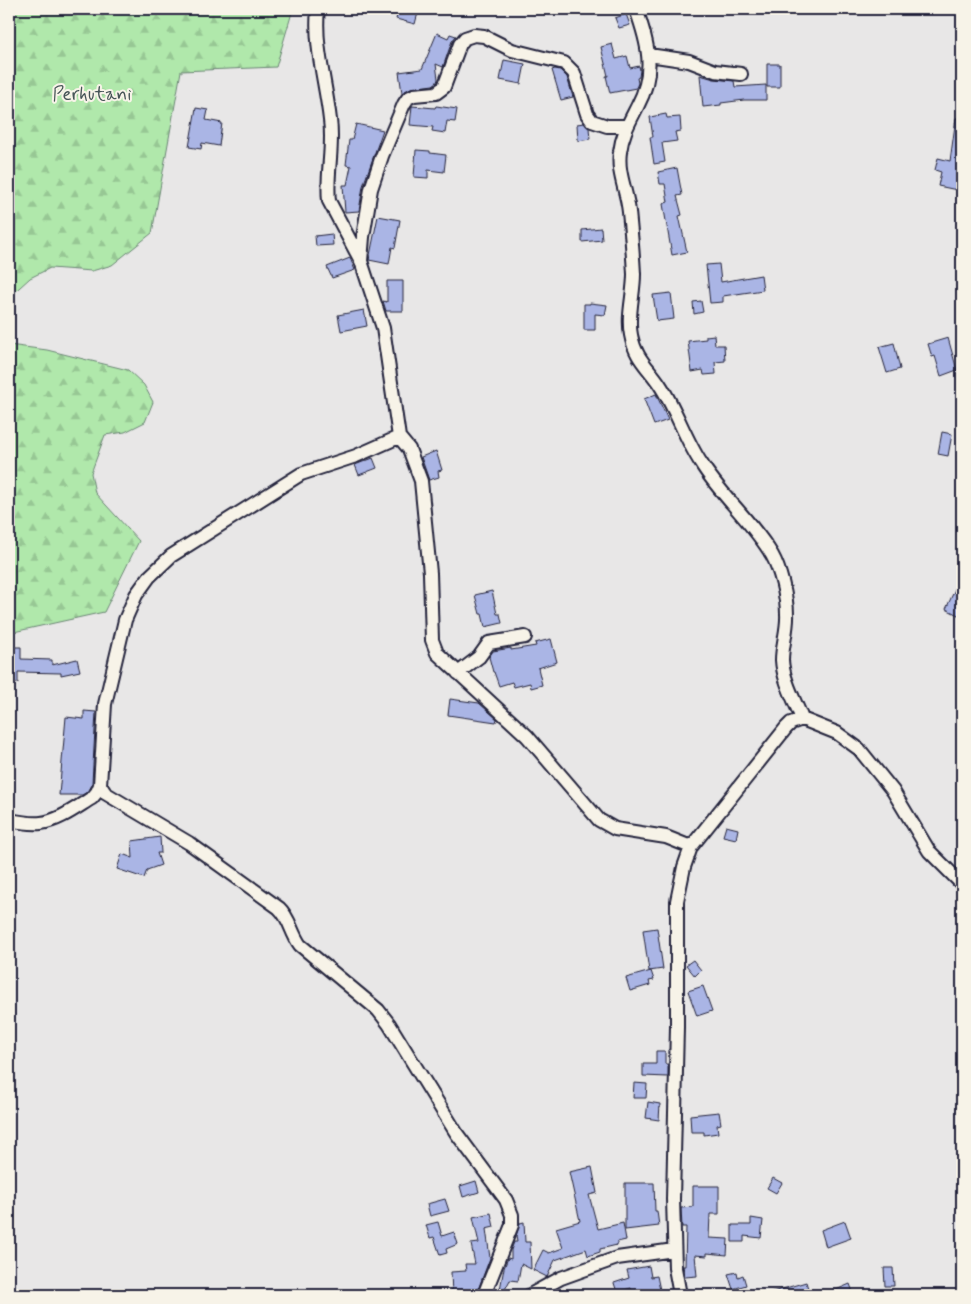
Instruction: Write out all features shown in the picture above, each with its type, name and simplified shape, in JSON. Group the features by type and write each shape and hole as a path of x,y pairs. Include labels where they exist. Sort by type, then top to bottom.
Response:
{"street":[{"path":"318,9 317,34 331,127 329,201 361,261 383,328 399,437 409,448 420,481 430,572 434,647 437,653 527,736 599,820 615,830 666,837 691,847"},
{"path":"636,9 649,55 646,87 626,126 619,162 620,175 629,210 634,276 630,334 638,358 660,385 700,463 733,506 754,529 773,556 783,587 787,614 782,659 802,719"},
{"path":"361,261 371,188 404,104 408,98 414,95 436,93 444,87 460,44 465,38 474,35 484,36 512,50 564,63 574,73 587,114 592,121 607,126 626,126"},
{"path":"649,55 689,61 715,71 742,74"},
{"path":"9,820 43,823 54,820 92,798 97,792 100,785 104,704 125,620 136,595 149,577 171,556 301,474 356,456 399,437"},
{"path":"458,673 479,657 488,644 525,637"},
{"path":"680,1295 674,1250 673,1199 677,1027 677,901 684,867 691,847 786,728 791,723 802,719 837,732 858,749 893,791 929,851 962,884"},
{"path":"100,785 106,793 188,843 279,908 288,918 294,937 300,945 378,1010 390,1024 457,1134 506,1200 512,1215 512,1225 484,1295"},
{"path":"530,1295 561,1278 617,1258 674,1250"}],"green space":[{"name":"Perhutani","path":"9,9 293,9 276,67 181,71 152,233 112,265 92,271 50,268 30,278 9,297"},
{"path":"9,345 47,350 128,370 144,385 153,402 145,422 125,432 105,435 91,473 95,493 139,541 104,612 9,633"}],"building":[{"path":"399,9 419,9 415,24 396,19"},
{"path":"626,14 630,25 619,28 615,18"},
{"path":"437,33 448,38 450,34 456,36 452,41 443,67 436,64 437,82 433,85 411,88 402,93 399,72 422,69"},
{"path":"612,44 616,59 627,56 630,68 639,66 640,70 636,88 610,93 601,47"},
{"path":"504,60 525,64 521,84 500,80"},
{"path":"767,64 780,64 780,87 767,87"},
{"path":"552,70 560,70 567,77 573,97 561,100"},
{"path":"700,75 714,79 734,81 735,87 766,85 766,100 744,100 703,107"},
{"path":"412,106 435,108 436,106 457,109 455,122 447,121 445,133 432,131 433,127 410,125"},
{"path":"196,108 208,110 206,120 222,123 219,146 202,143 201,149 189,147"},
{"path":"666,114 667,118 680,117 681,131 675,132 677,141 662,143 665,162 654,164 650,137 653,137 650,117"},
{"path":"956,118 962,118 962,191 938,186 941,172 935,170 938,158 950,161"},
{"path":"584,123 589,128 590,139 578,141 577,124"},
{"path":"356,124 383,130 363,186 359,211 345,212 343,185 347,185 351,166 346,165 349,140 352,140"},
{"path":"416,150 446,155 444,172 428,170 428,178 414,177"},
{"path":"677,168 682,195 677,196 682,215 679,216 687,252 672,255 663,204 668,202 665,184 660,184 658,172"},
{"path":"378,216 400,220 395,248 392,247 389,264 369,260"},
{"path":"601,228 602,240 582,242 582,230"},
{"path":"332,234 333,245 316,246 315,236"},
{"path":"350,258 355,270 332,278 327,267"},
{"path":"719,264 721,282 761,275 763,290 723,296 723,302 710,303 706,265"},
{"path":"387,281 403,281 403,311 386,311 383,301 387,302"},
{"path":"671,293 674,319 657,321 653,295"},
{"path":"701,301 703,312 694,314 693,302"},
{"path":"584,304 607,305 605,315 595,314 595,330 584,330"},
{"path":"364,310 367,326 341,331 338,315"},
{"path":"714,335 715,345 724,345 725,361 715,362 716,374 704,375 703,370 692,372 688,341 706,339 706,336"},
{"path":"948,338 957,370 941,376 935,356 932,357 928,344"},
{"path":"894,343 900,369 887,373 879,347"},
{"path":"656,394 668,420 654,425 644,399"},
{"path":"942,432 952,434 948,456 938,454"},
{"path":"436,451 442,470 438,471 439,477 429,480 421,457"},
{"path":"373,458 377,468 359,475 355,465"},
{"path":"956,587 962,590 962,617 946,609"},
{"path":"492,591 497,614 500,614 502,623 485,627 475,595"},
{"path":"551,639 557,662 538,668 542,685 531,688 530,683 514,687 512,682 499,686 489,657 493,651 536,646 535,643"},
{"path":"9,647 21,647 21,659 52,660 52,665 77,659 80,671 61,675 61,673 18,672 18,683 9,683"},
{"path":"450,699 479,703 497,719 496,722 448,715"},
{"path":"84,711 96,712 92,783 87,792 82,795 59,795 66,717 84,719"},
{"path":"726,826 738,829 736,839 723,836"},
{"path":"160,837 161,853 157,853 161,865 147,870 144,878 117,869 122,854 133,858 132,841"},
{"path":"657,928 663,969 649,971 643,930"},
{"path":"693,960 701,970 695,976 686,965"},
{"path":"651,971 654,980 649,981 650,985 630,991 626,978"},
{"path":"703,986 712,1011 697,1016 688,991"},
{"path":"656,1051 665,1051 668,1077 643,1076 643,1064 656,1064"},
{"path":"634,1083 647,1084 646,1098 633,1098"},
{"path":"648,1102 660,1104 659,1120 646,1118"},
{"path":"719,1112 721,1124 717,1125 718,1133 704,1135 704,1132 691,1132 690,1115"},
{"path":"592,1167 597,1193 589,1195 598,1229 623,1223 626,1240 617,1242 617,1245 600,1249 600,1252 588,1256 586,1249 555,1260 547,1277 533,1270 543,1250 549,1253 563,1248 556,1228 580,1221 569,1172"},
{"path":"773,1178 782,1183 776,1193 767,1188"},
{"path":"476,1181 479,1192 463,1197 460,1186"},
{"path":"625,1183 654,1183 655,1211 657,1211 659,1226 625,1230"},
{"path":"693,1186 719,1186 719,1214 710,1214 709,1238 728,1239 727,1255 707,1253 707,1256 695,1255 697,1276 685,1277 683,1266 685,1266 686,1227 682,1227 681,1208 693,1207"},
{"path":"445,1199 449,1211 430,1216 427,1204"},
{"path":"491,1213 494,1227 486,1229 490,1258 476,1295 452,1295 451,1272 466,1271 465,1264 475,1264 471,1244 479,1243 473,1217"},
{"path":"751,1218 763,1220 761,1238 744,1236 744,1242 732,1242 732,1225 751,1225"},
{"path":"845,1221 851,1238 826,1247 821,1230"},
{"path":"438,1222 442,1236 454,1232 458,1244 446,1249 447,1253 440,1255 434,1237 430,1238 426,1225"},
{"path":"524,1222 525,1242 530,1242 531,1269 521,1264 518,1281 510,1280 502,1295 499,1295 504,1268 508,1258 511,1259 511,1250 514,1242 517,1242 516,1236 520,1223"},
{"path":"649,1266 651,1277 657,1276 661,1295 632,1295 631,1288 617,1292 614,1283 629,1278 627,1270"},
{"path":"884,1268 893,1268 894,1286 885,1286"},
{"path":"737,1272 738,1277 743,1275 746,1285 733,1289 728,1274"},
{"path":"806,1282 810,1295 769,1295 769,1293"},
{"path":"850,1284 854,1295 824,1295"}]}
